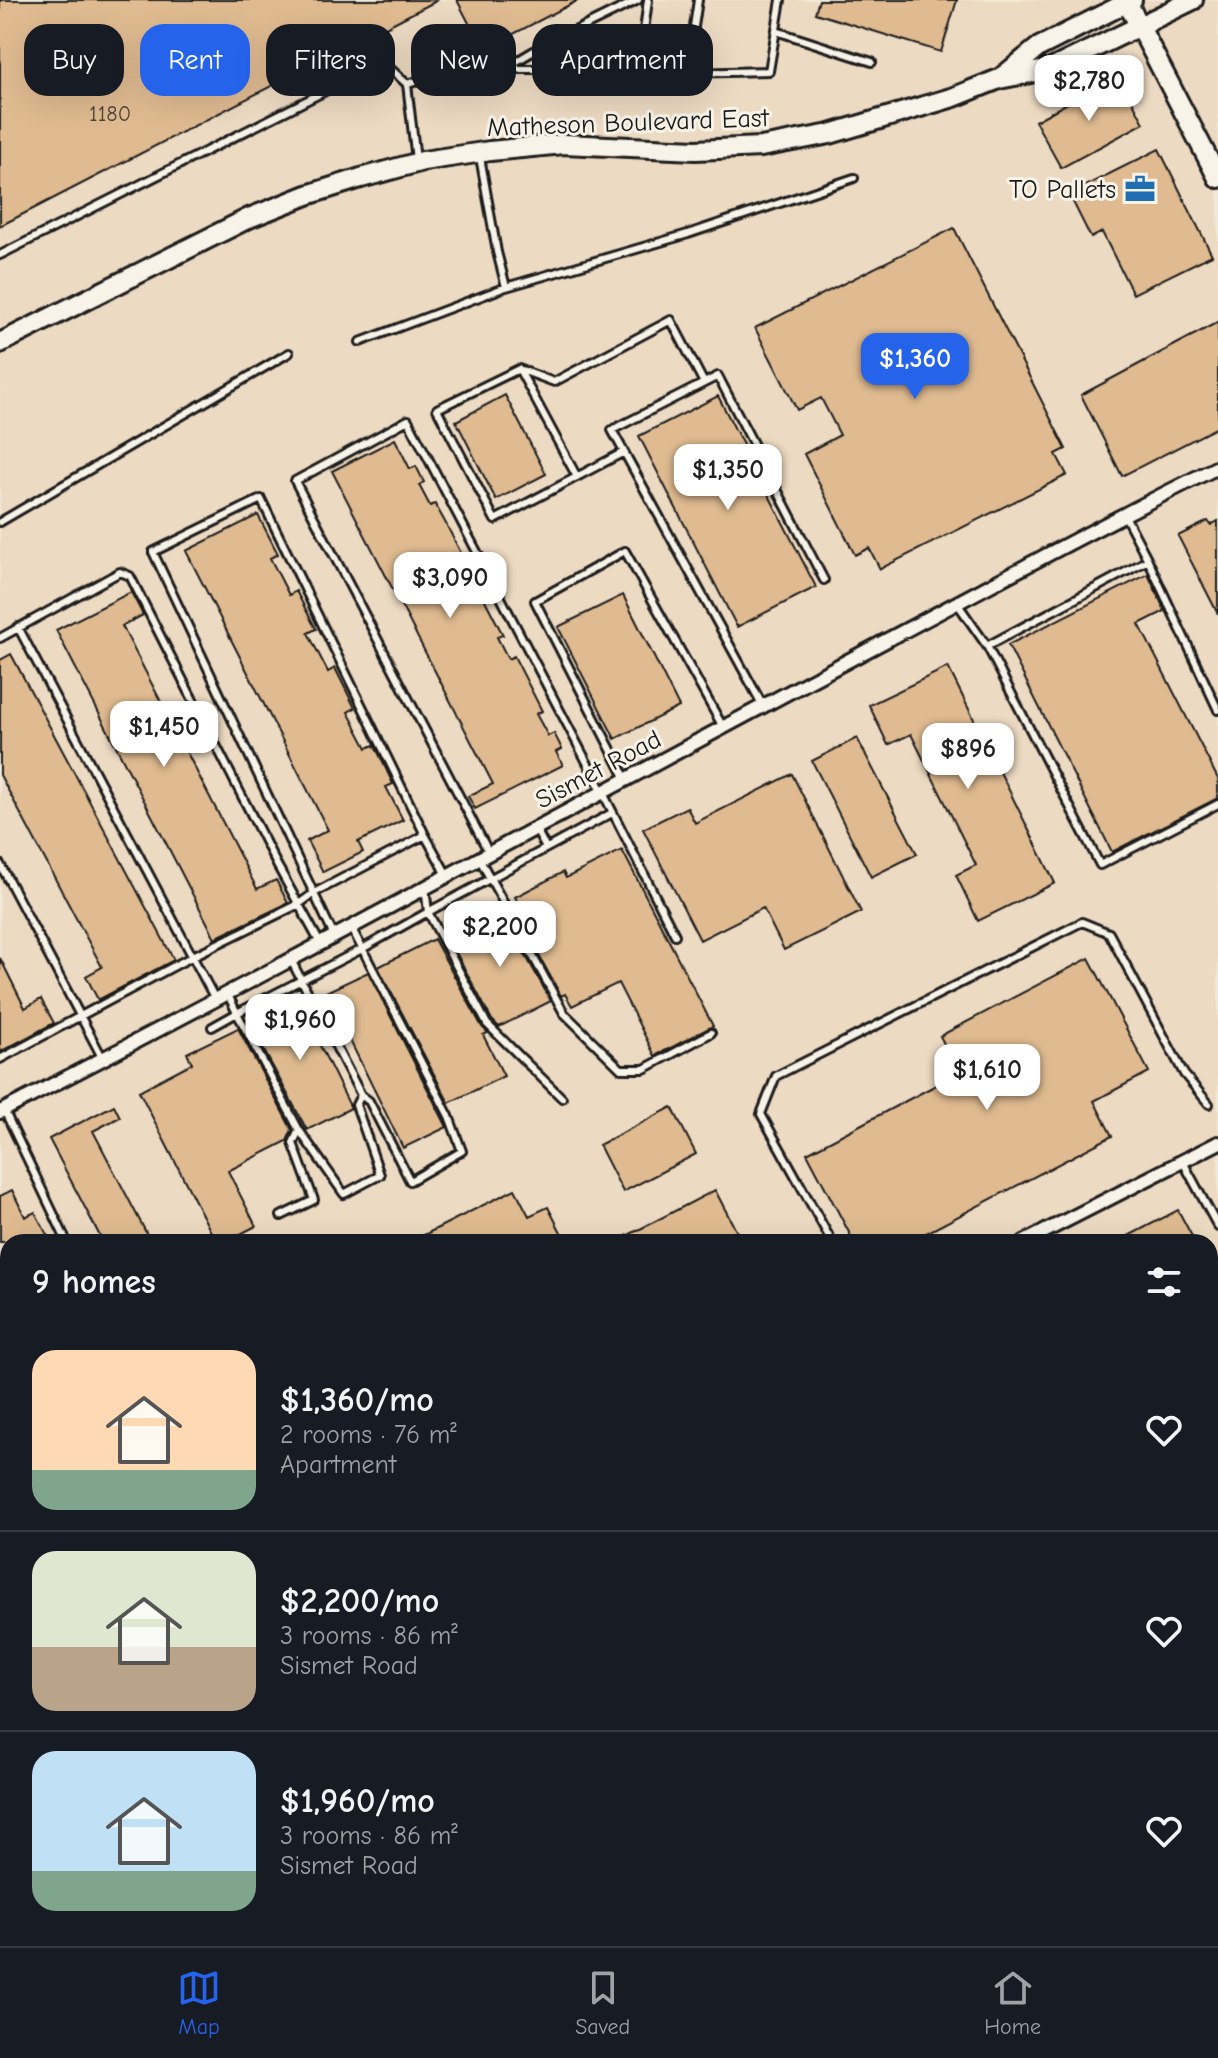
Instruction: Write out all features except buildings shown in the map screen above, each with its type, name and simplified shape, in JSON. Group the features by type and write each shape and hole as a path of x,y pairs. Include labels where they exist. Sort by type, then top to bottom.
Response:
{"street":[{"name":"Matheson Boulevard East","path":"0,343 249,218 307,195 416,163 479,152 564,144 696,150 761,147 830,134 929,105 999,79 1051,69 1193,0"},
{"name":"Matheson Boulevard East","path":"999,79 1039,47 1128,1"},
{"path":"1128,1 1218,178"},
{"name":"Sismet Road","path":"2,1111 222,997 1124,514 1218,467"},
{"path":"1041,1234 1218,1143"}],"lane":[{"path":"516,62 638,0"},
{"path":"516,69 639,69 648,0"},
{"path":"698,0 687,73 769,71 781,0"},
{"path":"776,31 872,62"},
{"path":"0,255 383,62 407,84 416,163"},
{"path":"407,84 411,83"},
{"path":"479,152 506,287"},
{"path":"360,342 506,287 688,234 854,178"},
{"path":"624,452 495,520 437,409 519,369 554,382 671,320 704,383"},
{"path":"0,522 289,353"},
{"path":"519,369 577,477"},
{"path":"763,706 612,430 718,376 824,580"},
{"path":"675,935 408,420 295,481 484,856 490,879 564,1013 621,1069 644,1069 711,1033"},
{"path":"334,936 153,552 261,499 447,875"},
{"path":"1124,514 1218,710"},
{"path":"626,779 535,601 625,551 723,727"},
{"path":"987,646 1148,560"},
{"path":"0,638 120,572 130,576 277,865 321,944"},
{"path":"957,603 987,646 1100,865 1218,804"},
{"path":"18,627 193,956 237,1013 299,1130 344,1194 380,1175 356,1105 361,1095"},
{"path":"212,1027 612,813"},
{"path":"535,828 546,848"},
{"path":"0,1059 425,835"},
{"path":"0,864 103,1059"},
{"path":"425,887 428,912 487,1024 562,1098"},
{"path":"828,1234 761,1114 776,1076 1082,922 1109,933 1184,1074 1209,1104"},
{"path":"291,960 410,1181 462,1151 449,1116 351,927"},
{"path":"2,1111 63,1234"},
{"path":"281,1216 314,1200 293,1143 299,1130"},
{"path":"1182,1160 1218,1227"}],"shaded area":[{"path":"0,0 1218,0 1218,1234 0,1234"}],"place":[{"name":"TO Pallets","path":"1140,189"}]}
